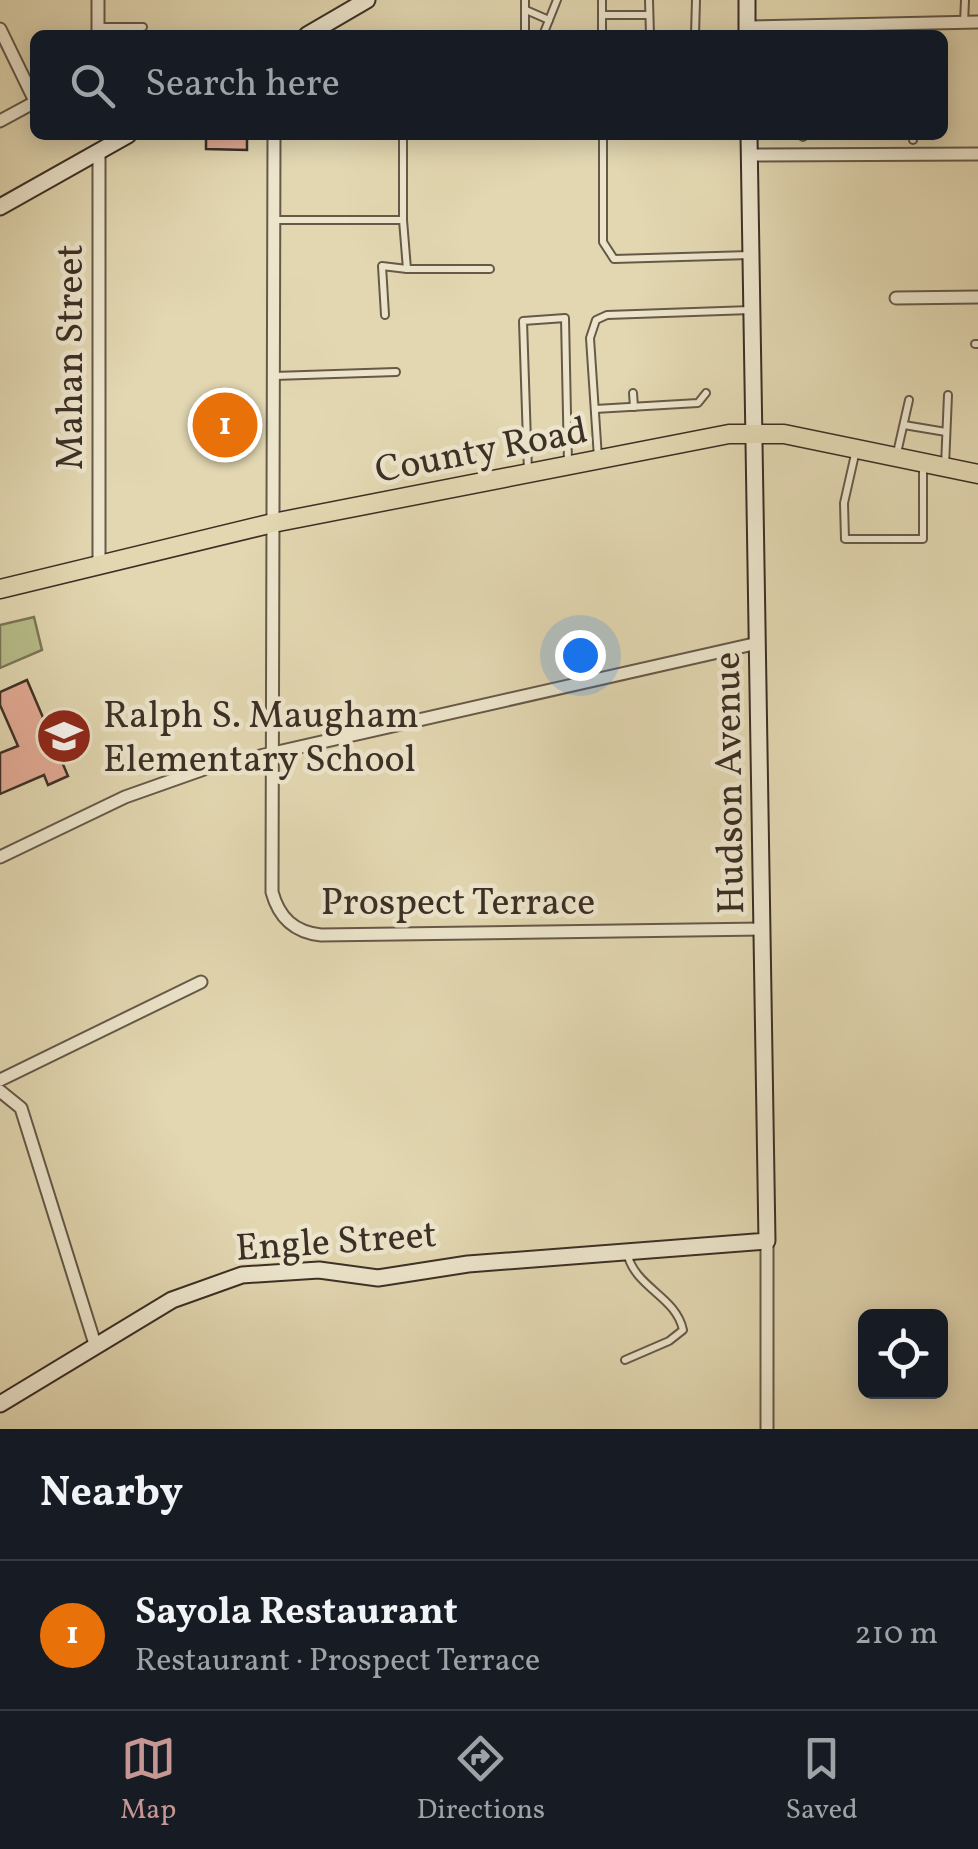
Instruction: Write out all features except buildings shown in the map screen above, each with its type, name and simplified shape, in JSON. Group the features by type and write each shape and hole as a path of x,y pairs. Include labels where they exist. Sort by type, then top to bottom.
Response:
{"main road":[{"name":"County Road","path":"0,589 273,523 598,458 754,433 856,448 978,474"}],"street":[{"path":"98,0 98,30"},
{"path":"316,30 367,0"},
{"path":"747,0 747,30"},
{"path":"824,30 909,29 971,22"},
{"path":"0,29 30,92"},
{"path":"0,122 30,105"},
{"path":"0,206 119,140"},
{"name":"Prospect Terrace","path":"274,140 272,892 288,923 309,934 763,929"},
{"name":"Hudson Avenue","path":"749,140 768,1429"},
{"name":"Mahan Street","path":"99,564 100,151"},
{"path":"750,155 978,154"},
{"path":"896,298 978,298"},
{"path":"0,857 166,781 272,752 758,644"},
{"path":"0,1080 202,982"},
{"path":"0,1091 22,1108 94,1344"},
{"name":"Engle Street","path":"0,1404 94,1344 194,1289 242,1275 318,1270 378,1278 468,1264 767,1241"}],"lane":[{"path":"525,0 525,30"},
{"path":"544,30 557,0"},
{"path":"602,0 602,30"},
{"path":"649,0 650,30"},
{"path":"696,0 696,30"},
{"path":"965,0 971,22"},
{"path":"525,10 549,20"},
{"path":"602,15 649,16"},
{"path":"113,30 142,28"},
{"path":"403,140 407,269"},
{"path":"603,140 603,242 614,259 751,255"},
{"path":"274,220 403,220"},
{"path":"386,316 382,266 490,269"},
{"path":"598,458 590,330 601,316 752,310"},
{"path":"528,472 523,321 565,318 568,464"},
{"path":"274,376 396,372"},
{"path":"633,393 634,407"},
{"path":"595,409 698,403 706,393"},
{"path":"945,468 948,394"},
{"path":"895,457 908,400"},
{"path":"904,426 946,432"},
{"path":"856,448 844,503 844,539 922,539 924,463"},
{"path":"625,1360 670,1341 683,1330 677,1315 636,1276 627,1252"}],"green space":[{"path":"34,617 42,650 0,668 0,625"}],"place":[{"name":"Sayola Restaurant","path":"225,425"},
{"name":"Ralph S. Maugham Elementary School","path":"64,736"}]}
